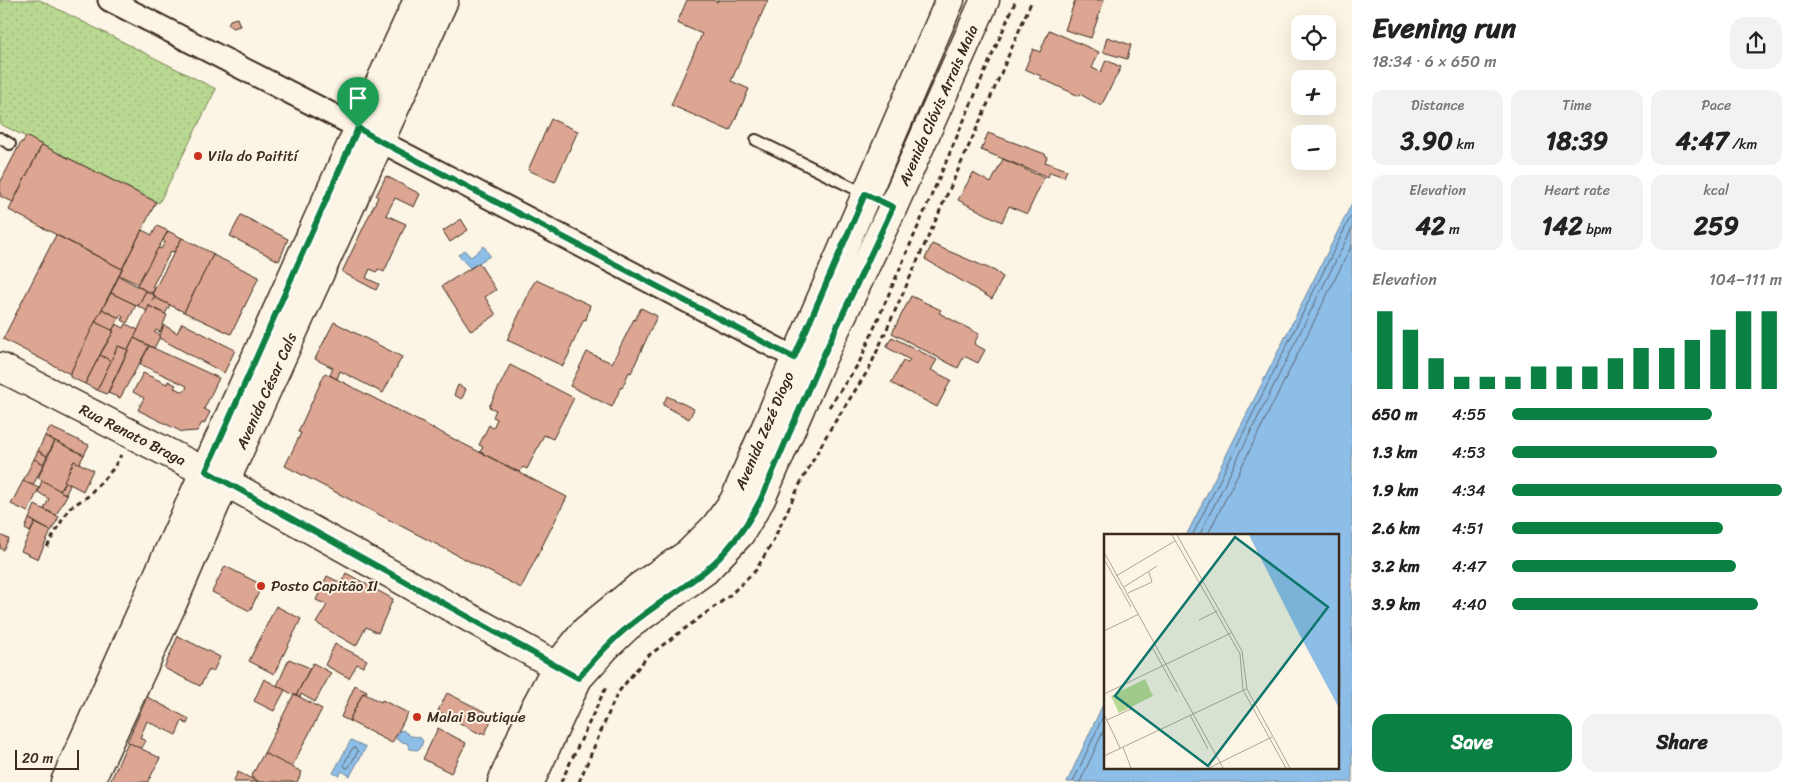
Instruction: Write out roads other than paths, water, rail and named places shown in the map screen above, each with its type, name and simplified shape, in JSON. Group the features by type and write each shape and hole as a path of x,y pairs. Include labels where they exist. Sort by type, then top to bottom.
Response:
{"main road":[{"name":"Avenida César Cals","path":"65,782 215,476 369,135 418,0"},
{"name":"Avenida César Cals","path":"369,135 444,0"},
{"name":"Avenida Zezé Diogo","path":"567,672 586,630 640,586 689,553 720,520 734,501 806,363 865,194 950,0"},
{"name":"Avenida Clóvis Arrais Maia","path":"806,363 893,207 985,0"},
{"name":"Rua Renato Braga","path":"0,367 215,476 567,672"},
{"name":"Avenida César Cals","path":"90,782 175,598 215,476"},
{"path":"502,782 528,721 567,672"},
{"path":"530,782 567,672"}],"street":[{"path":"109,0 806,363"}],"lane":[{"path":"0,138 10,144"},
{"path":"756,140 893,207"}],"water":[{"path":"1352,203 1352,782 1067,782 1104,702 1104,770 1340,770 1340,534 1187,534"},
{"path":"484,246 490,256 470,268 458,255 464,250 471,257"},
{"path":"403,730 411,736 422,739 420,749 410,749 407,743 396,739 399,731"},
{"path":"351,740 366,747 350,776 342,771 339,776 333,773"}],"place":[{"name":"Vila do Paitití","path":"198,156"},
{"name":"Posto Capitão II","path":"261,586"},
{"name":"Malai Boutique","path":"417,717"}]}
